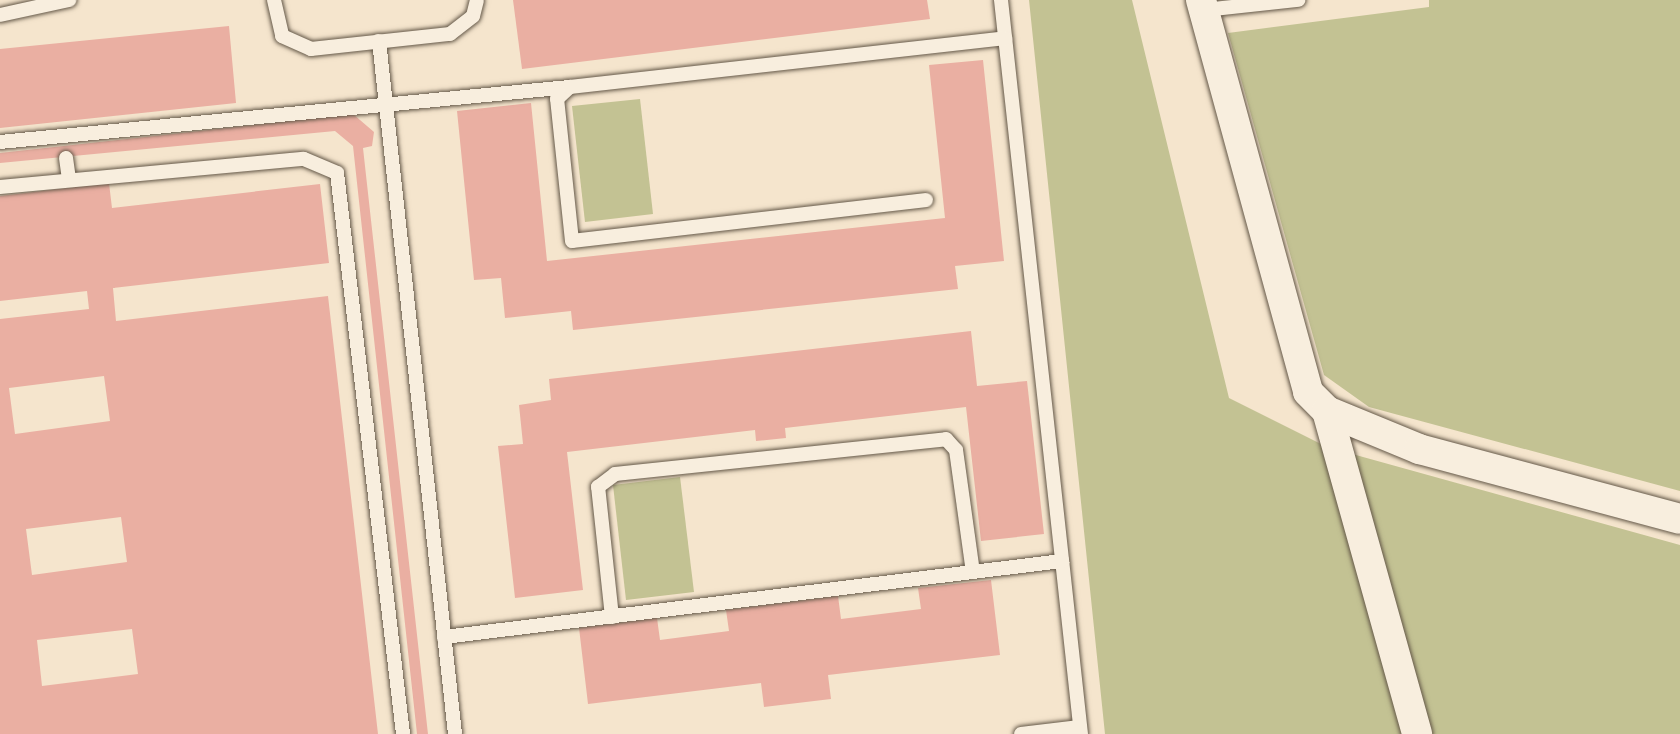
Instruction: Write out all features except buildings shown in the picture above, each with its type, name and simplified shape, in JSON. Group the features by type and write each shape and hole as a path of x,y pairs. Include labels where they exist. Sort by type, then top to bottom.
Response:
{"street":[{"path":"1203,5 1308,392 1327,411 1419,449 1680,519"},
{"path":"1327,411 1417,734"}],"lane":[{"path":"0,15 69,0"},
{"path":"274,0 282,36 297,47 450,34 473,16 477,0"},
{"path":"1001,0 1080,730 1021,734"},
{"path":"1203,5 1298,0"},
{"path":"0,142 65,147 386,105 1005,38"},
{"path":"379,41 455,734"},
{"path":"570,87 556,109 572,241 926,200"},
{"path":"65,147 69,180"},
{"path":"0,187 304,159 337,173 403,734"},
{"path":"612,617 598,487 615,474 946,439 956,450 973,572"},
{"path":"444,637 1062,561"}],"shaded area":[{"path":"1029,0 1132,0 1229,398 1327,447 1680,545 1680,734 1105,734"},
{"path":"1429,0 1680,0 1680,491 1369,407 1324,375 1228,33 1429,7"},
{"path":"640,99 653,214 585,222 572,106"},
{"path":"680,477 694,592 626,600 613,485"}]}
